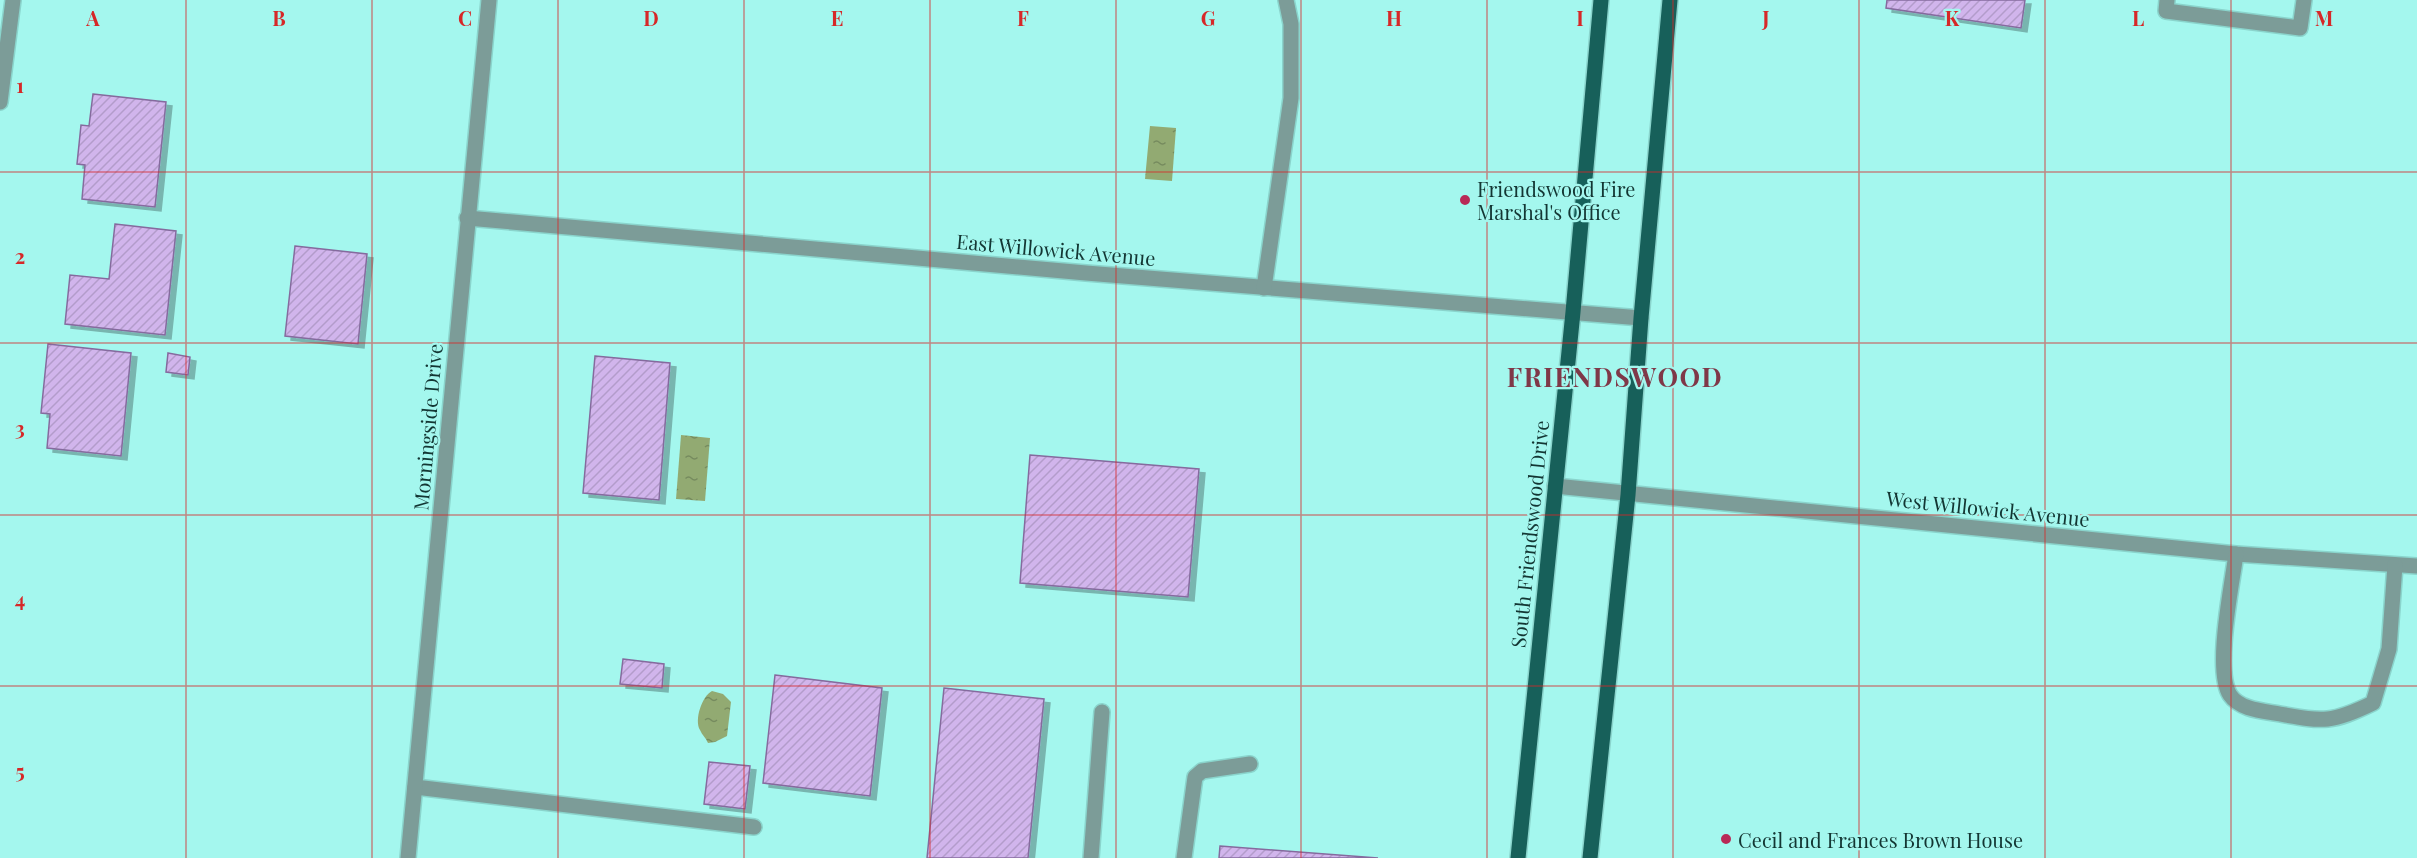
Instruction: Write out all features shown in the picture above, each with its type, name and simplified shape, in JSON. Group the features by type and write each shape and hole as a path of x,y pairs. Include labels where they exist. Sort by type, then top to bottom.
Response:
{"main road":[{"name":"South Friendswood Drive","path":"1518,858 1574,312 1601,0"},
{"path":"1590,858 1628,495 1641,318 1670,0"}],"street":[{"path":"0,102 13,0"},
{"name":"Morningside Drive","path":"408,858 489,0"},
{"path":"1264,288 1291,98 1291,24 1286,0"},
{"path":"2168,0 2166,11 2300,28 2304,0"},
{"name":"East Willowick Avenue","path":"467,218 1264,288 1641,318"},
{"name":"West Willowick Avenue","path":"1555,486 2236,554 2417,567"},
{"path":"2236,554 2222,660 2230,695 2246,707 2320,721 2346,716 2373,703 2389,649 2395,565"},
{"path":"1091,858 1102,712"},
{"path":"1184,858 1195,777 1202,771 1250,764"},
{"path":"415,787 754,826"}],"water":[{"path":"1150,126 1176,128 1172,181 1145,179"},
{"path":"681,435 710,438 705,501 676,499"},
{"path":"712,691 723,694 731,702 727,736 708,743 698,726 698,720 702,703"}],"building":[{"path":"1887,0 2025,0 2021,28 1886,8"},
{"path":"93,94 166,102 155,207 82,199 85,165 77,164 81,125 89,126"},
{"path":"115,224 176,231 165,335 65,324 70,275 109,279"},
{"path":"295,246 367,254 358,344 285,336"},
{"path":"48,344 131,353 121,456 47,448 50,414 41,413"},
{"path":"168,353 190,357 188,375 166,372"},
{"path":"595,356 670,363 659,500 583,493"},
{"path":"1030,455 1199,469 1188,597 1020,583"},
{"path":"623,659 664,664 662,688 620,684"},
{"path":"775,675 882,688 870,796 763,783"},
{"path":"944,688 1044,699 1028,858 927,858"},
{"path":"709,762 750,766 745,809 704,804"},
{"path":"1220,846 1378,858 1219,858"}],"place":[{"name":"Friendswood Fire Marshal's Office","path":"1465,200"},
{"name":"Cecil and Frances Brown House","path":"1726,839"}],"district":[{"name":"FRIENDSWOOD","path":"1615,376"}]}
